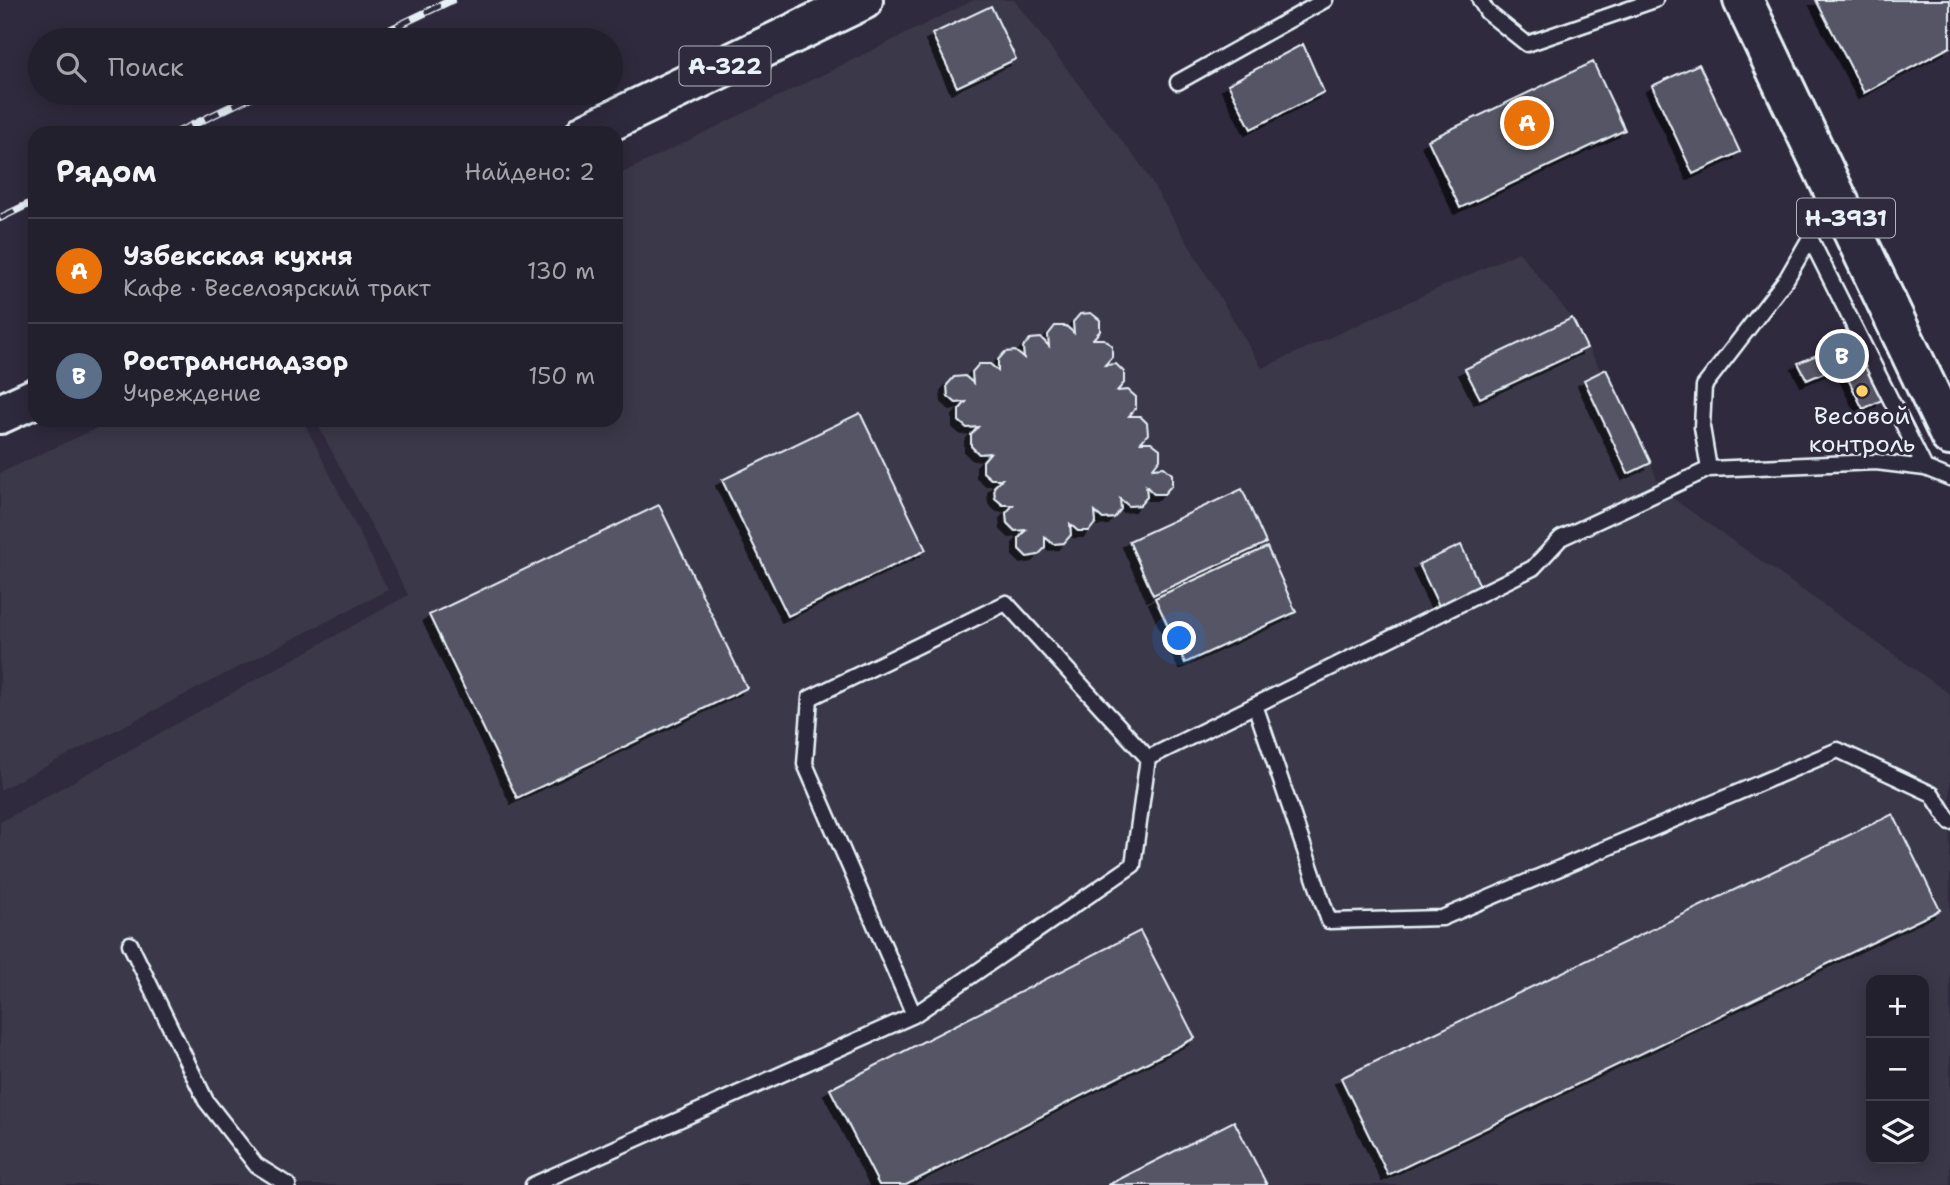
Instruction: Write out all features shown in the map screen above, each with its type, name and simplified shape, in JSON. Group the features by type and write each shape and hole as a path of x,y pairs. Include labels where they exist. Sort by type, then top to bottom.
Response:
{"highway":[{"name":"А-322","path":"601,126 863,0"},
{"name":"Н-3931","path":"1743,0 1950,436"},
{"path":"0,414 28,401"}],"lane":[{"path":"1178,82 1325,0"},
{"path":"1480,0 1487,12 1527,44 1655,0"},
{"path":"1709,469 1702,427 1704,386 1787,278 1810,238 1829,181"},
{"path":"1810,238 1925,468"},
{"path":"1148,758 1533,568 1562,538 1709,469 1876,462 1925,468 1950,478"},
{"path":"914,1015 805,764 810,698 1006,603 1148,758"},
{"path":"1255,705 1329,921 1442,918 1838,750 1932,793 1950,822"},
{"path":"533,1185 914,1015 1133,865 1148,758"},
{"path":"130,944 206,1101 256,1165 288,1185"}],"shaded area":[{"path":"974,0 1014,0 1143,168 1262,368 1519,252 1572,318 1651,463 1661,490 1950,694 1950,1185 0,1185 0,822 408,595 319,427 623,427 623,173"},
{"path":"99,427 306,427 388,590 0,790 0,473"}],"building":[{"path":"1816,0 1950,0 1950,47 1864,93"},
{"path":"991,6 1016,59 957,87 932,34"},
{"path":"1303,44 1324,92 1251,129 1228,84"},
{"path":"1593,62 1625,130 1460,208 1428,140"},
{"path":"1699,64 1740,152 1693,174 1652,86"},
{"path":"1091,313 1100,320 1100,331 1093,339 1104,339 1112,346 1112,357 1105,365 1116,364 1124,372 1124,383 1117,391 1128,390 1136,397 1136,408 1129,416 1140,416 1147,423 1148,434 1141,442 1151,442 1160,449 1160,459 1153,468 1164,467 1172,474 1172,485 1164,494 1154,494 1146,486 1147,497 1140,505 1129,506 1120,499 1121,509 1114,518 1103,519 1095,512 1096,522 1089,531 1078,531 1070,524 1071,535 1064,543 1053,544 1045,537 1045,548 1038,555 1027,557 1019,549 1019,538 1026,530 1015,531 1007,523 1006,513 1013,505 1003,505 995,498 994,487 1002,479 991,479 983,472 983,461 990,453 979,454 971,446 971,435 978,427 967,428 959,421 959,410 966,402 956,403 948,396 947,385 954,377 965,376 973,383 972,372 979,364 990,364 998,371 998,360 1005,352 1015,351 1024,358 1023,347 1030,339 1041,338 1049,346 1048,335 1055,326 1066,326 1074,333 1073,322 1080,314"},
{"path":"1572,318 1587,348 1480,398 1465,369"},
{"path":"1849,334 1882,400 1863,409 1830,343"},
{"path":"1826,351 1833,369 1807,380 1798,363"},
{"path":"1606,369 1651,463 1628,474 1584,380"},
{"path":"860,413 926,550 788,616 722,480"},
{"path":"1242,489 1266,543 1153,595 1129,541"},
{"path":"659,505 747,688 517,798 429,615"},
{"path":"1461,545 1480,586 1439,606 1419,564"},
{"path":"1267,547 1296,612 1185,663 1155,598"},
{"path":"1893,814 1940,910 1388,1175 1341,1078"},
{"path":"1140,931 1195,1038 906,1185 879,1185 830,1089"},
{"path":"1234,1121 1267,1185 1108,1185"}],"railway":[{"path":"393,28 452,0"},
{"path":"191,126 234,105"},
{"path":"0,218 28,204"}],"place":[{"name":"Узбекская кухня","path":"1527,123"},
{"name":"Ространснадзор","path":"1842,356"},
{"name":"Весовой контроль","path":"1862,391"}]}
